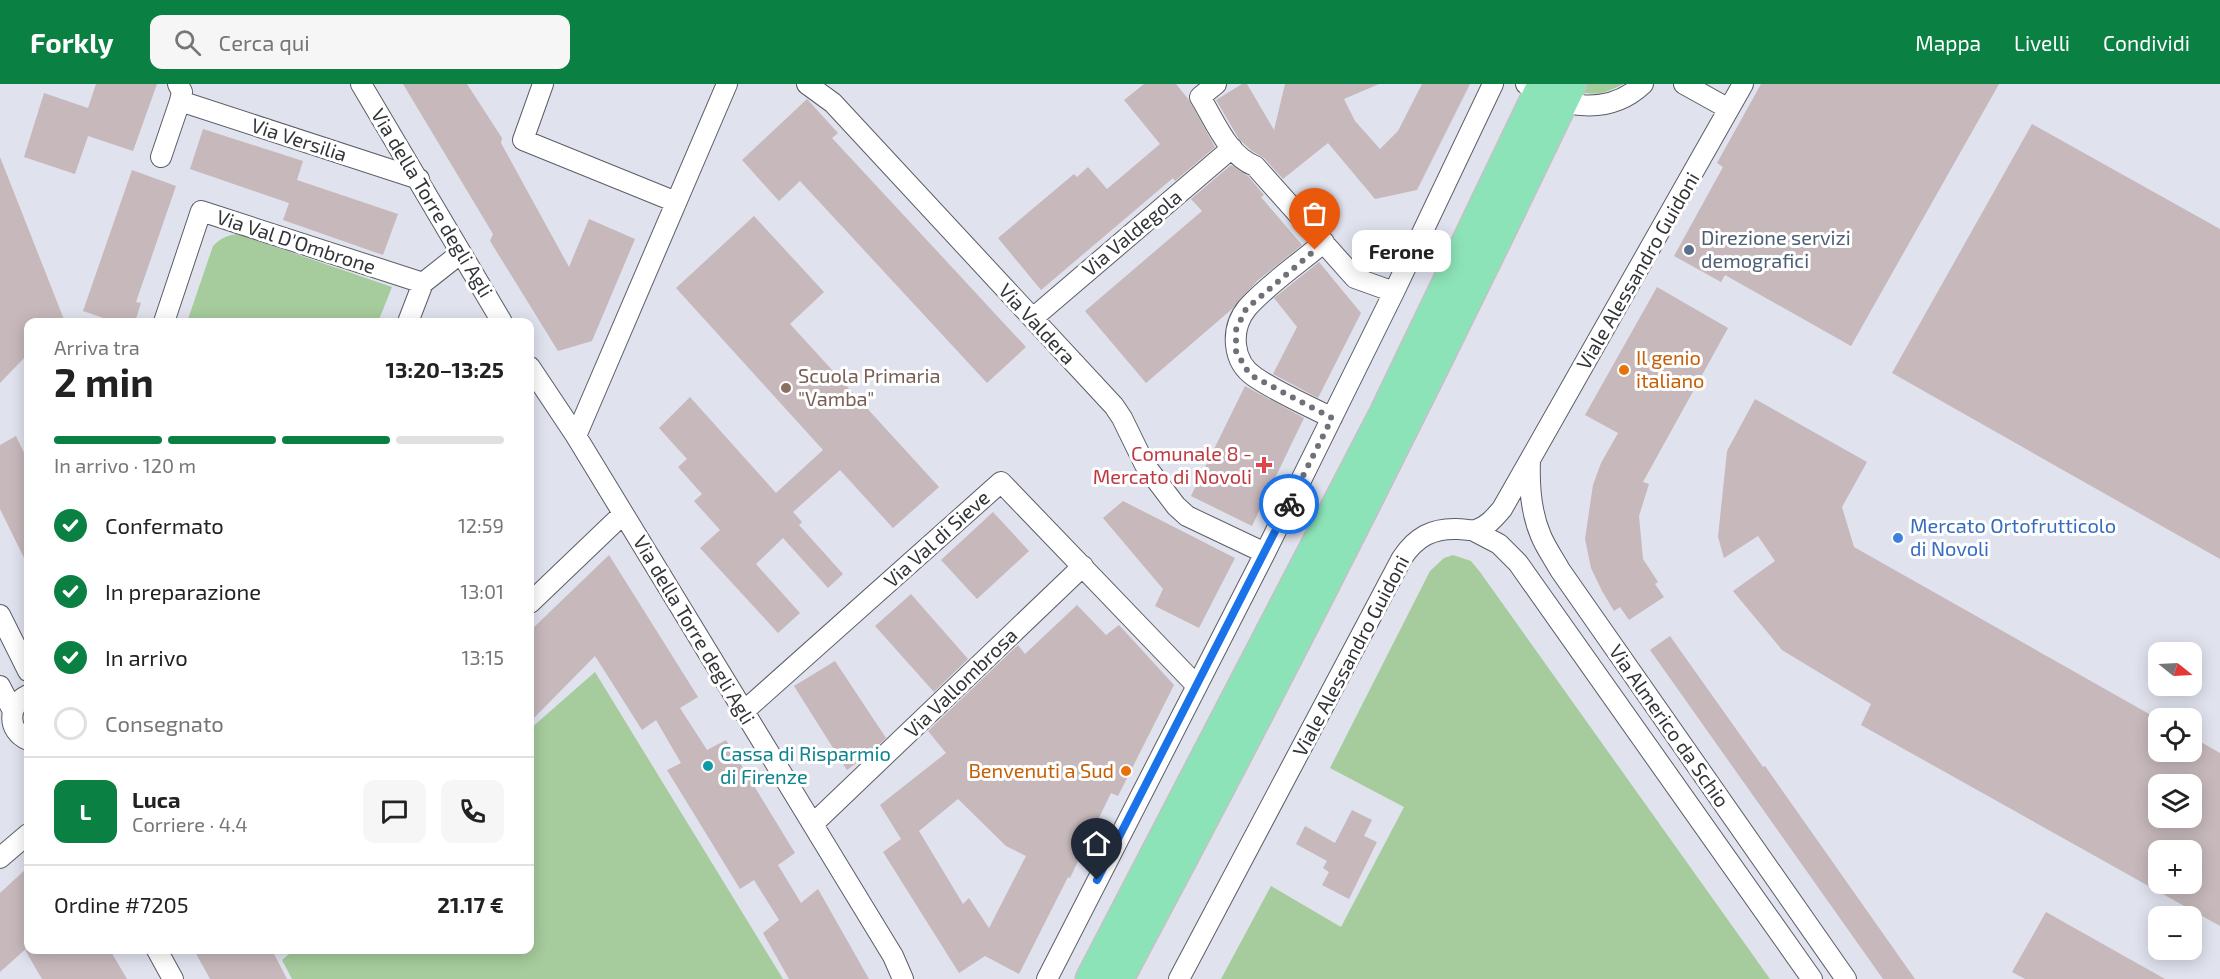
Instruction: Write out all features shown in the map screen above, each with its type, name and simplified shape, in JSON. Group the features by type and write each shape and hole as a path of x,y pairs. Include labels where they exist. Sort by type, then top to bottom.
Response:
{"main road":[{"path":"1091,979 1385,413 1548,89"},
{"path":"1118,979 1276,681 1460,316 1548,89"}],"street":[{"name":"Via della Torre degli Agli","path":"361,84 500,318"},
{"path":"543,84 523,140 676,202"},
{"path":"576,436 727,84"},
{"path":"1216,84 1200,97 1232,148 1245,162 1256,166 1355,278 1394,292"},
{"path":"1047,979 1265,553 1394,292 1493,84"},
{"path":"1548,89 1580,106 1611,103 1627,96 1643,84"},
{"path":"1684,84 1729,109"},
{"name":"Viale Alessandro Guidoni","path":"1179,979 1402,558 1418,539 1430,532 1443,529 1474,531 1484,526 1502,509 1743,84"},
{"name":"Via Valdera","path":"814,89 833,103 1114,406 1145,465 1176,506 1187,516 1265,553"},
{"name":"Via Versilia","path":"161,158 179,92 419,180"},
{"name":"Via Valdegola","path":"1033,318 1232,148"},
{"name":"Via Val D'Ombrone","path":"165,318 201,211 423,283"},
{"path":"1324,242 1246,309 1236,330 1235,340 1240,361 1254,377 1332,418"},
{"path":"410,318 423,283 461,253"},
{"name":"Via della Torre degli Agli","path":"534,373 576,436 813,824 893,956 903,979"},
{"name":"Via Almerico da Schio","path":"1530,458 1530,488 1536,519 1541,537 1560,570 1846,979"},
{"name":"Via Val di Sieve","path":"744,712 1000,483 1196,685"},
{"path":"534,599 623,514"},
{"name":"Via Almerico da Schio","path":"1474,531 1499,544 1518,563 1812,979"},
{"name":"Via Vallombrosa","path":"813,824 1083,566"},
{"path":"0,615 24,663"},
{"path":"0,686 13,711 13,726 24,738"},
{"path":"13,711 20,699 24,697"},
{"path":"0,858 24,837"},
{"path":"159,954 173,979"},
{"path":"173,954 187,979"},
{"name":"Via della Torre degli Agli","path":"893,956 915,979"}],"green space":[{"path":"1585,84 1623,84 1608,91 1593,94 1581,92"},
{"path":"238,234 392,287 380,318 188,318 213,246 224,237"},
{"path":"1453,555 1471,561 1480,572 1770,979 1221,979 1271,886 1341,927 1404,807 1330,768 1430,571 1444,558"},
{"path":"595,672 783,979 292,979 282,960 289,954 534,954 534,725"}],"building":[{"path":"96,84 157,84 133,151 88,136 75,174 24,157 44,93 88,108"},
{"path":"403,84 467,84 502,138 501,143 569,267 589,219 635,239 592,341 558,351 490,241 493,234"},
{"path":"1144,84 1176,84 1189,100 1215,147 1175,181 1173,178 1041,290 998,238 1074,174 1077,177 1088,167 1107,189 1160,144 1124,100"},
{"path":"1242,84 1247,84 1274,130 1285,84 1379,84 1344,99 1355,121 1380,149 1398,131 1422,84 1470,84 1417,190 1375,199 1328,143 1283,179 1264,158 1239,139 1216,100"},
{"path":"1761,84 1999,84 1851,346 1725,275 1721,282 1674,256 1723,167 1717,163"},
{"path":"807,99 838,133 832,138 1026,347 987,383 800,181 779,201 742,160"},
{"path":"2032,124 2220,229 2220,559 1892,373"},
{"path":"203,129 303,161 297,180 398,214 383,255 283,220 289,203 190,169"},
{"path":"0,157 63,318 24,318 24,358 0,383"},
{"path":"1231,165 1248,176 1264,195 1261,197 1302,245 1257,281 1232,309 1146,383 1085,311 1202,211 1191,199"},
{"path":"132,170 176,186 136,302 141,303 136,318 103,318 83,311"},
{"path":"754,216 824,292 790,324 939,487 893,528 840,470 793,512 802,522 799,525 843,574 828,588 783,538 756,564 800,613 778,633 700,548 720,530 694,501 702,494 678,467 687,459 659,428 690,397 776,493 823,450 676,288"},
{"path":"1319,262 1361,313 1318,398 1273,374 1297,327 1274,298"},
{"path":"1657,287 1728,328 1643,482 1649,484 1639,516 1643,559 1658,582 1655,584 1664,597 1629,620 1620,607 1614,611 1602,591 1591,568 1585,539 1593,485 1601,463 1618,433 1585,415"},
{"path":"1245,386 1304,418 1252,526 1191,496"},
{"path":"1755,399 1867,462 1842,507 1854,547 2148,713 2148,762 2202,762 2202,743 2220,753 2220,926 2202,916 2202,906 2184,906 2163,894 2202,894 2202,840 2148,840 2148,886 1861,725 1871,704 1782,650 1733,591 1775,561 1758,536 1724,558 1718,537 1727,451"},
{"path":"16,436 24,453 24,558 0,509 0,445"},
{"path":"1123,501 1235,558 1199,628 1155,606 1163,589 1103,518"},
{"path":"993,512 1029,551 977,599 941,560"},
{"name":"Cassa di Risparmio di Firenze","path":"609,555 698,697 680,708 707,750 726,740 795,853 778,865 801,903 818,889 869,979 789,979 763,933 779,920 754,880 740,889 667,770 681,763 656,720 642,730 595,656 534,718 534,627"},
{"path":"911,594 968,659 934,692 875,626"},
{"path":"1077,605 1106,635 1119,625 1174,685 1118,796 1111,793 1070,878 1068,877 1019,974 985,956 959,973 883,852 901,839 880,805 946,753 928,731 1018,645 1025,654","holes":["958,799 1006,846 1026,856 989,928 969,898 963,904 919,831"]},
{"path":"1670,636 1915,979 1883,979 1650,650"},
{"path":"835,661 886,738 847,770 794,686"},
{"path":"1352,810 1372,820 1364,836 1377,842 1349,899 1322,885 1329,872 1323,868 1327,861 1296,844 1305,826 1335,843"},
{"path":"24,871 24,951 0,972 0,893"},
{"path":"2046,912 2165,979 2025,979 2012,972"},
{"path":"27,954 112,954 127,979 42,979"},
{"path":"196,954 274,954 287,979 210,979"}],"way so far":[{"path":"1289,504 1332,418 1254,377 1240,361 1236,351 1236,330 1246,309 1315,250"}],"place":[{"name":"Ferone","path":"1315,250"},
{"name":"Direzione servizi demografici","path":"1689,250"},
{"name":"Il genio italiano","path":"1624,370"},
{"name":"Scuola Primaria \"Vamba\"","path":"786,388"},
{"name":"Comunale 8 - Mercato di Novoli","path":"1264,465"},
{"name":"Mercato Ortofrutticolo di Novoli","path":"1898,538"},
{"name":"Cassa di Risparmio di Firenze","path":"708,766"},
{"name":"Benvenuti a Sud","path":"1126,771"}],"route":[{"path":"1097,880 1289,504"}]}
